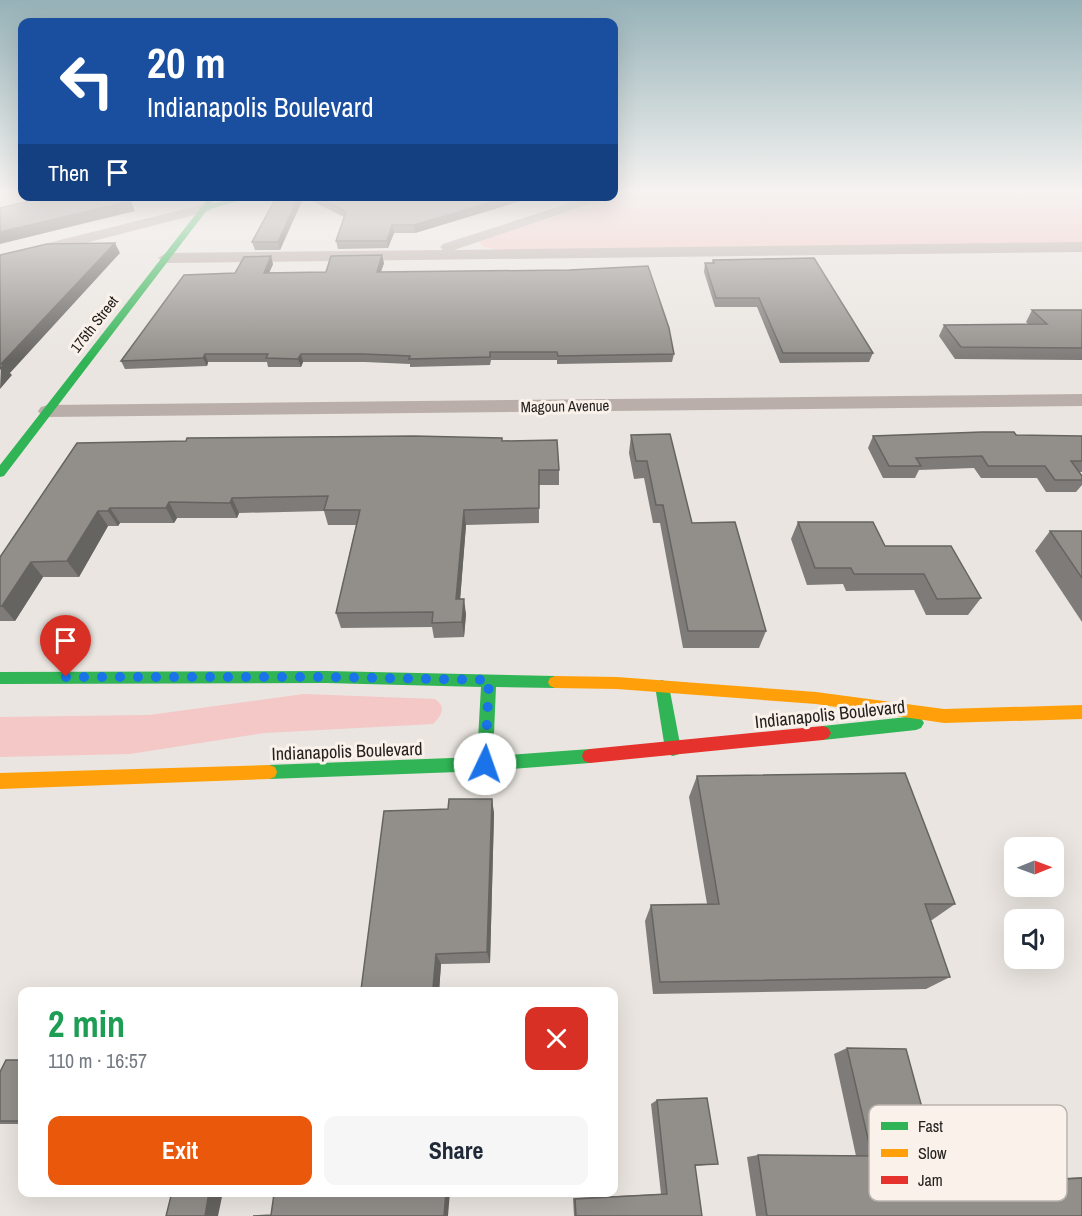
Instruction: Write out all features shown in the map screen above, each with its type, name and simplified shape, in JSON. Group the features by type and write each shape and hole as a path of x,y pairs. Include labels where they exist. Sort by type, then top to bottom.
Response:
{"main road":[{"name":"175th Street","path":"1,471 175,247"},
{"name":"Indianapolis Boulevard","path":"0,678 326,677 489,680 662,686 816,698 944,716 1082,712"},
{"path":"485,764 489,680"},
{"path":"662,686 673,748"},
{"name":"Indianapolis Boulevard","path":"0,782 485,764 906,725 944,716"}],"street":[{"path":"0,260 48,247"},
{"path":"422,255 448,247"},
{"path":"166,258 1082,247"},
{"name":"Magoun Avenue","path":"48,411 1082,400"}],"shaded area":[{"path":"483,247 770,247 500,250"},
{"path":"304,694 435,699 441,705 442,712 433,724 264,733 130,754 0,757 0,717 149,715"}],"building":[{"path":"35,247 111,247 1,364 4,364 0,369 0,255"},
{"path":"382,255 377,272 569,270 648,266 669,328 674,354 558,356 557,352 490,352 490,357 409,359 410,356 301,354 298,359 266,358 268,354 205,354 203,358 121,361 184,275 235,273 244,257 271,256 264,273 326,272 331,256"},
{"path":"814,258 873,353 783,353 759,298 716,298 705,263 714,263 713,260"},
{"path":"1032,310 1082,310 1082,348 961,347 944,325 1047,324"},
{"path":"982,432 1082,436 1082,461 1071,461 1082,476 1082,480 1055,480 1045,466 988,466 982,456 916,458 921,466 889,466 873,436"},
{"path":"670,434 692,523 735,522 766,631 688,631 663,505 656,505 647,461 636,461 631,435"},
{"path":"414,436 502,438 502,441 557,440 559,470 539,470 539,508 464,510 456,599 464,599 462,622 432,623 433,612 336,613 360,510 324,510 328,496 232,498 230,503 169,502 166,508 110,508 108,511 98,511 67,561 31,562 0,606 0,557 77,443 186,441 187,438"},
{"path":"798,522 873,522 885,546 951,546 981,598 937,599 924,574 854,574 851,568 815,568"},
{"path":"1050,531 1082,531 1082,578"},
{"path":"905,773 955,904 925,904 950,977 660,982 651,905 719,904 697,776"},
{"path":"449,799 492,799 487,952 436,954 433,987 361,987 384,811 448,809"},
{"path":"847,1048 906,1049 921,1105 869,1105 869,1143"},
{"path":"6,1060 18,1060 18,1121 0,1121 0,1072"},
{"path":"707,1098 718,1164 695,1165 702,1216 576,1216 575,1199 667,1194 657,1100"},
{"path":"758,1155 869,1156 869,1201 1067,1201 1067,1179 1082,1178 1082,1216 767,1216"},
{"path":"171,1197 208,1197 205,1216 166,1216"},
{"path":"274,1197 446,1197 444,1216 253,1216 271,1215"}],"traffic: fast":[{"path":"0,473 175,247"},
{"path":"0,678 326,677 555,682"},
{"path":"485,764 489,680"},
{"path":"662,686 673,749"},
{"path":"823,733 916,723"},
{"path":"269,772 485,764 590,756"}],"traffic: slow":[{"path":"555,682 617,683 816,698 944,716 1082,712"},
{"path":"0,781 269,772"}],"traffic: jam":[{"path":"590,756 823,733"}],"route":[{"path":"66,677 326,677 489,680 485,764"}]}
